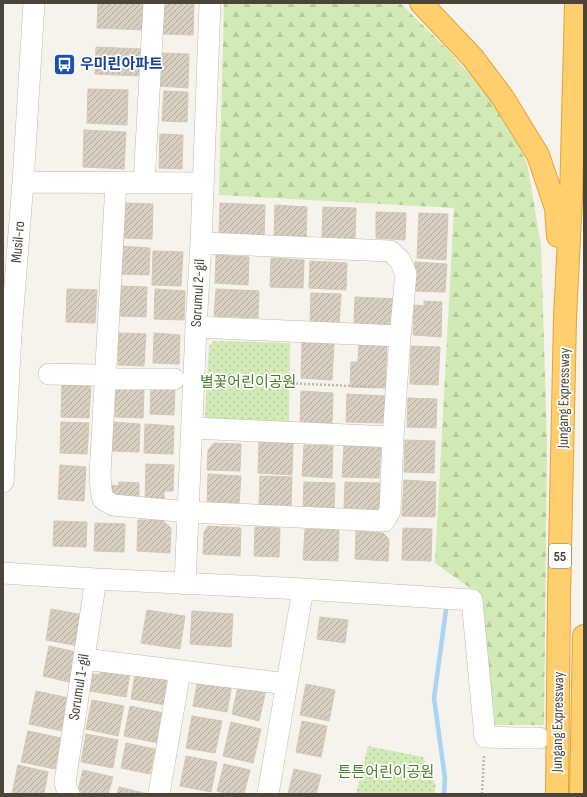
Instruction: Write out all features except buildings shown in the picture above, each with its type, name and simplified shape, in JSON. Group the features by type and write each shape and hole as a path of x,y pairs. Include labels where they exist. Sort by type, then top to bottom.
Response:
{"highway":[{"path":"421,3 473,58 503,98 538,155 556,208 565,318"},
{"name":"Jungang Expressway","path":"557,794 559,597 565,318 571,198 576,3"},
{"name":"Jungang Expressway","path":"581,794 584,636"}],"street":[{"name":"Musil-ro","path":"3,482 11,334 24,182 34,3"},
{"path":"144,183 154,3"},
{"name":"Sorumul 2-gil","path":"185,584 201,243 210,3"},
{"path":"24,182 203,183"},
{"path":"116,183 100,475 103,499 113,506 188,512 384,521 390,511 393,437 406,274 400,260 390,251 201,243"},
{"path":"196,327 400,336"},
{"path":"49,374 94,375"},
{"path":"115,379 174,379"},
{"path":"192,428 393,437"},
{"path":"3,573 96,580 303,589 472,600 485,737 539,738"},
{"name":"Sorumul 1-gil","path":"69,794 65,782 96,580"},
{"path":"268,794 303,589"},
{"path":"84,659 287,684"},
{"path":"159,794 180,671"}],"path":[{"path":"284,383 375,387"},
{"path":"482,794 485,737"}],"green space":[{"path":"224,3 400,3 446,48 496,103 527,163 541,245 547,443 544,725 494,725 482,601 470,588 435,563 454,208 219,195"},
{"name":"별꽃어린이공원","path":"214,341 290,343 289,422 210,421 205,416 209,346"},
{"name":"튼튼어린이공원","path":"368,746 423,757 436,786 434,794 356,794"}],"waterway":[{"path":"444,794 445,778 434,698 446,610"}],"place":[{"name":"우미린아파트","path":"65,64"}]}
